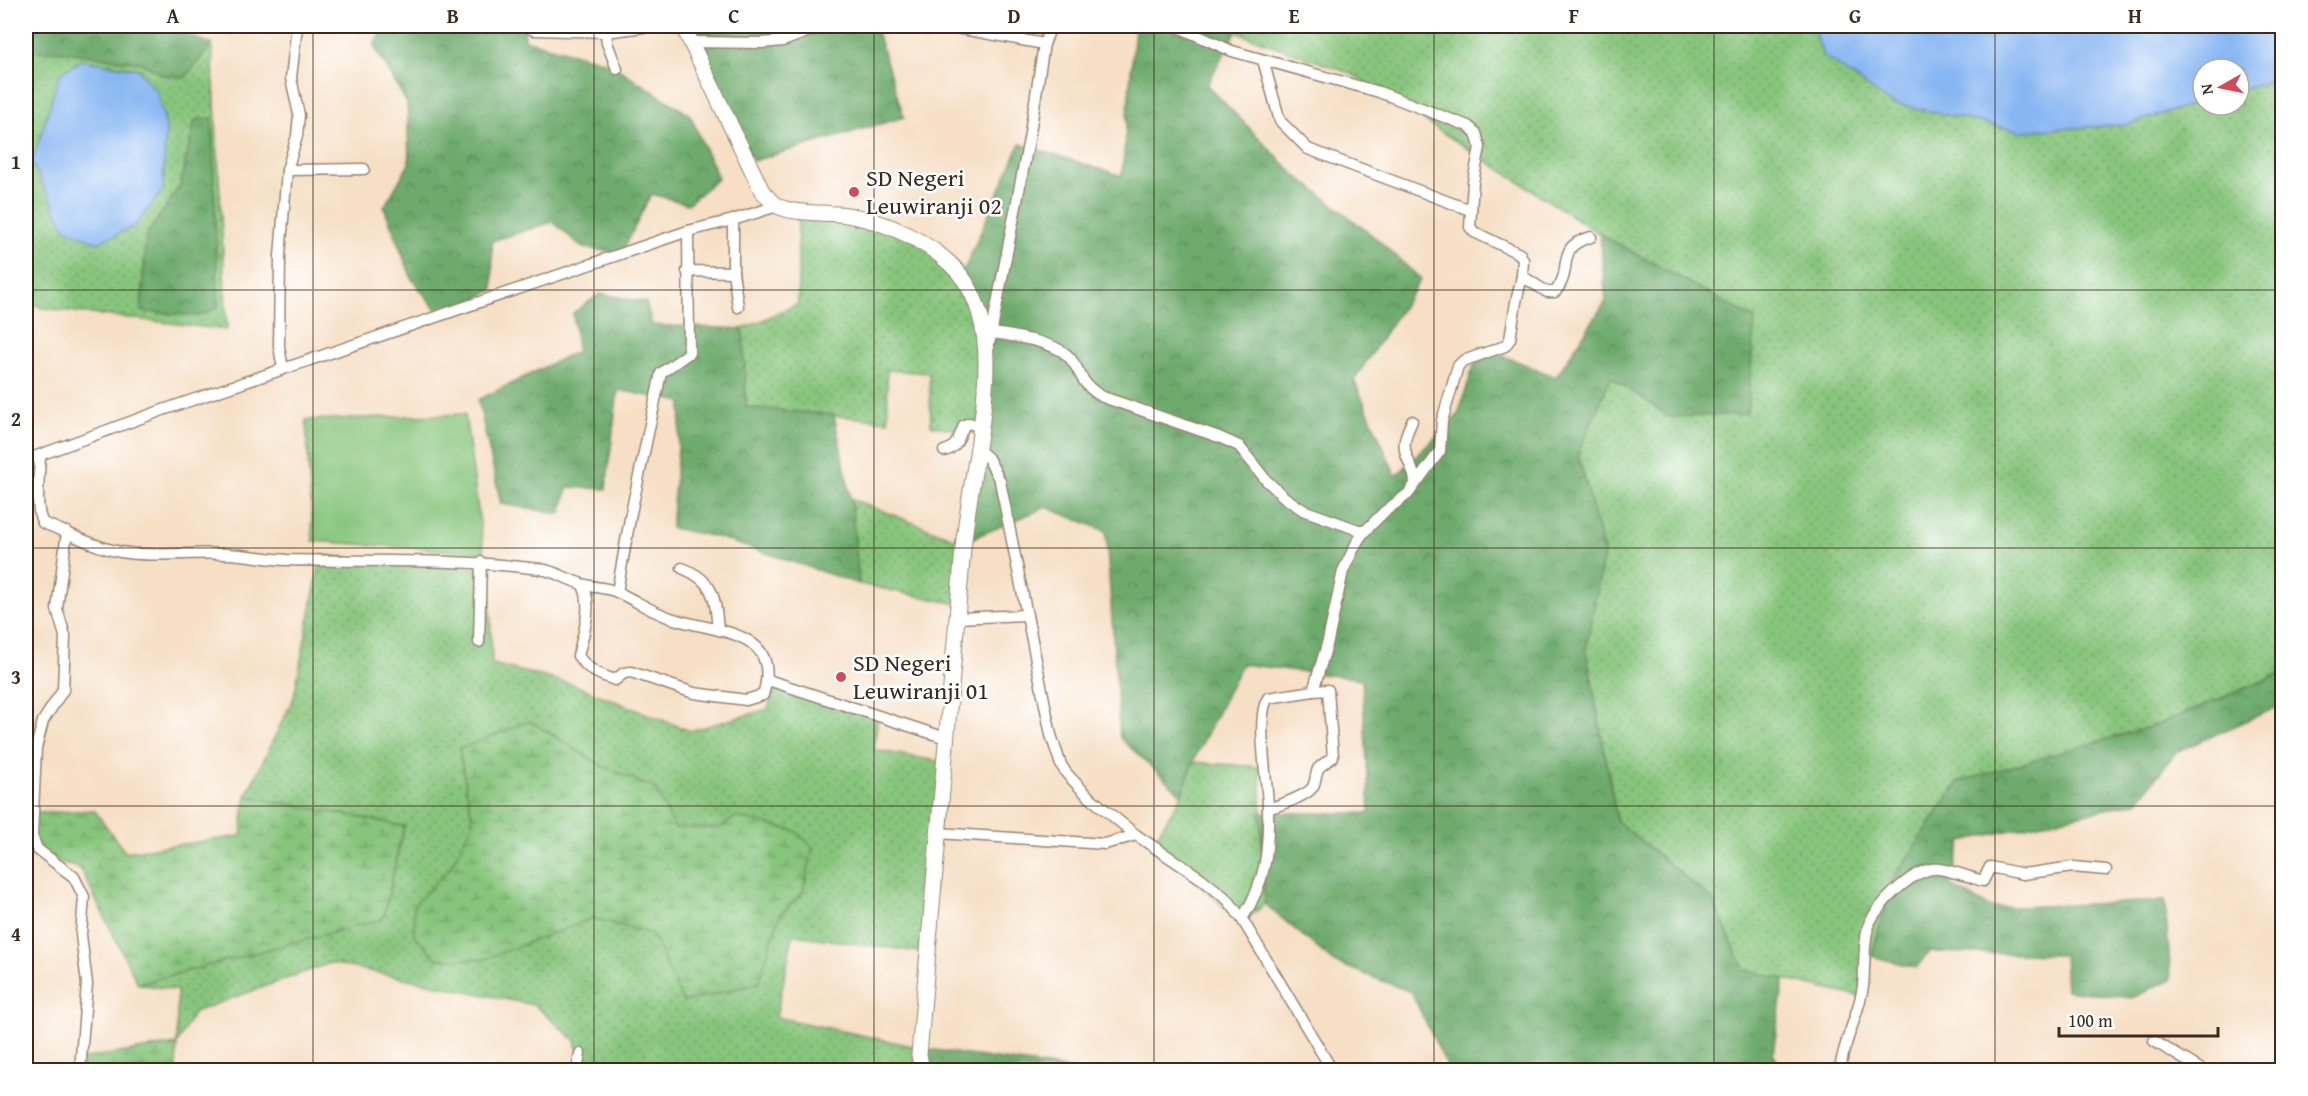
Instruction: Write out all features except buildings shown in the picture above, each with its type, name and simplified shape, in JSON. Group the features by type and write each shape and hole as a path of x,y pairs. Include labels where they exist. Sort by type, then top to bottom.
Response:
{"main road":[{"path":"684,26 762,191 777,206 848,215 905,233 932,248 958,273 975,298 981,318 986,361 982,429 963,545 919,1055 921,1071"}],"street":[{"path":"283,369 279,346 280,278 287,170 297,136 299,115 291,78 297,26"},
{"path":"524,26 534,30 606,32 651,26"},
{"path":"692,42 783,41 823,26"},
{"path":"946,26 1044,44"},
{"path":"986,361 1029,139 1044,44 1051,26"},
{"path":"1176,26 1232,51 1379,92 1468,126 1476,133 1480,147 1470,210 1470,227 1474,232 1520,254 1523,260 1510,339 1505,346 1463,361 1458,366 1442,421 1440,451 1408,494 1364,531 1343,571 1328,641 1313,691"},
{"path":"606,32 607,43 617,69"},
{"path":"1263,60 1280,122 1308,148 1470,210"},
{"path":"287,170 364,169"},
{"path":"26,460 283,369 688,231 777,206"},
{"path":"733,220 733,272 738,307"},
{"path":"618,592 631,513 661,373 689,353 688,231"},
{"path":"1522,276 1547,292 1555,292 1563,282 1567,251 1578,240 1591,237"},
{"path":"687,272 733,272"},
{"path":"992,333 1054,347 1069,357 1083,382 1091,391 1239,446 1266,480 1284,497 1303,510 1364,531"},
{"path":"1412,421 1406,437 1405,449 1415,474 1415,483"},
{"path":"944,451 952,449 964,425 970,423 982,429"},
{"path":"979,450 988,458 1000,481 1051,735 1061,765 1089,796 1136,835 1202,879 1228,900 1242,919 1332,1071"},
{"path":"40,455 39,507 43,523 104,547 128,553 227,554 284,560 482,562 541,569 563,575 582,584 604,587 618,592 655,613 687,624 718,630 749,640 762,653 768,670 768,680 763,695 737,700 694,693 631,672 624,673 615,680 595,674 587,669 578,656 588,608 586,591 582,584"},
{"path":"67,532 57,609 65,636 63,690 43,721 36,748 32,836 37,849 74,877 84,897 81,935 87,984 80,1071"},
{"path":"479,642 482,562"},
{"path":"682,568 698,574 711,588 715,597 718,630"},
{"path":"957,618 1027,615"},
{"path":"768,680 946,738"},
{"path":"1242,919 1262,880 1266,862 1268,809 1262,731 1264,704 1268,698 1328,690 1333,757 1318,769 1310,791 1297,796 1284,806 1268,809"},
{"path":"938,833 1105,844 1136,835"},
{"path":"1840,1071 1863,988 1865,946 1869,925 1877,910 1915,874 1926,869 1938,868 1983,880 1990,867 2023,873 2073,867 2106,870"},
{"path":"2154,1041 2202,1071"},
{"path":"577,1071 580,1054"}],"green space":[{"path":"26,26 161,26 212,44 227,330 43,308 26,301"},
{"path":"26,26 161,26 212,44 185,78 163,75 142,63 66,52 26,51"},
{"path":"383,26 524,26 525,40 609,63 690,115 718,178 688,204 651,194 622,253 583,248 553,222 492,241 493,290 442,317 412,279 384,207 409,164 407,103 374,46"},
{"path":"688,26 875,26 904,117 753,161"},
{"path":"1135,26 1237,26 1236,32 1207,85 1293,173 1377,239 1421,279 1354,380 1396,476 1458,415 1480,346 1556,377 1606,301 1600,234 1755,319 1747,414 1670,417 1611,377 1578,454 1604,553 1586,649 1617,821 1713,900 1744,970 1784,979 1773,1053 1783,1070 1449,1070 1411,992 1334,962 1265,904 1260,813 1370,813 1362,679 1242,664 1193,762 1182,795 1120,738 1106,531 1046,507 964,542 988,350 964,270 1020,144 1122,176"},
{"path":"1237,26 1812,26 1823,55 2127,125 2191,105 2191,117 2251,117 2251,86 2282,77 2282,673 2159,724 1892,880 1861,997 1744,970 1713,900 1617,821 1586,649 1604,553 1578,454 1611,377 1670,417 1755,319 1600,234 1352,74 1236,32"},
{"path":"212,118 218,308 198,316 141,311 146,236 180,186 195,120"},
{"path":"798,208 895,223 940,245 964,270 980,303 985,435 931,425 929,373 887,370 888,421 746,407 743,329 798,304"},
{"path":"600,294 646,302 652,325 743,329 746,407 834,415 851,499 859,584 717,537 671,528 682,402 618,390 606,489 568,487 561,514 501,504 478,400 577,351 573,313"},
{"path":"465,414 484,553 313,541 306,420"},
{"path":"851,499 964,542 958,604 859,584"},
{"path":"321,555 489,570 492,664 572,684 690,731 768,709 775,684 878,714 874,750 944,762 928,953 793,935 776,1017 921,1048 926,1070 583,1070 575,1040 534,1005 330,963 194,1012 177,1044 177,990 138,984 383,918 404,826 246,796 294,697"},
{"path":"2282,673 2282,705 2176,752 2137,802 1962,841 1950,885 1991,908 2165,901 2171,979 2132,998 2066,990 2064,955 1929,952 1916,968 1872,956 1892,880 1958,782 2159,724"},
{"path":"530,721 602,766 655,788 675,828 719,828 736,817 795,831 813,847 803,892 780,915 758,983 683,1002 652,934 593,918 485,959 437,959 414,935 414,905 450,868 473,823 459,749"},
{"path":"1193,762 1260,767 1265,904 1242,923 1153,842 1182,795"},
{"path":"246,796 404,826 383,919 138,984 80,868 35,854 26,856 26,811 40,813 94,810 125,852 241,836"},
{"path":"177,1044 176,1070 81,1070 81,1059"},
{"path":"921,1048 1073,1070 926,1070"}],"water":[{"path":"1812,26 2282,26 2282,77 2251,86 2251,57 2191,57 2191,105 2127,125 2020,131 1889,102 1823,55"},
{"path":"82,60 138,69 157,92 166,126 163,190 135,226 97,243 65,228 32,163 60,73"}],"place":[{"name":"SD Negeri Leuwiranji 02","path":"854,192"},
{"name":"SD Negeri Leuwiranji 01","path":"841,677"}]}
